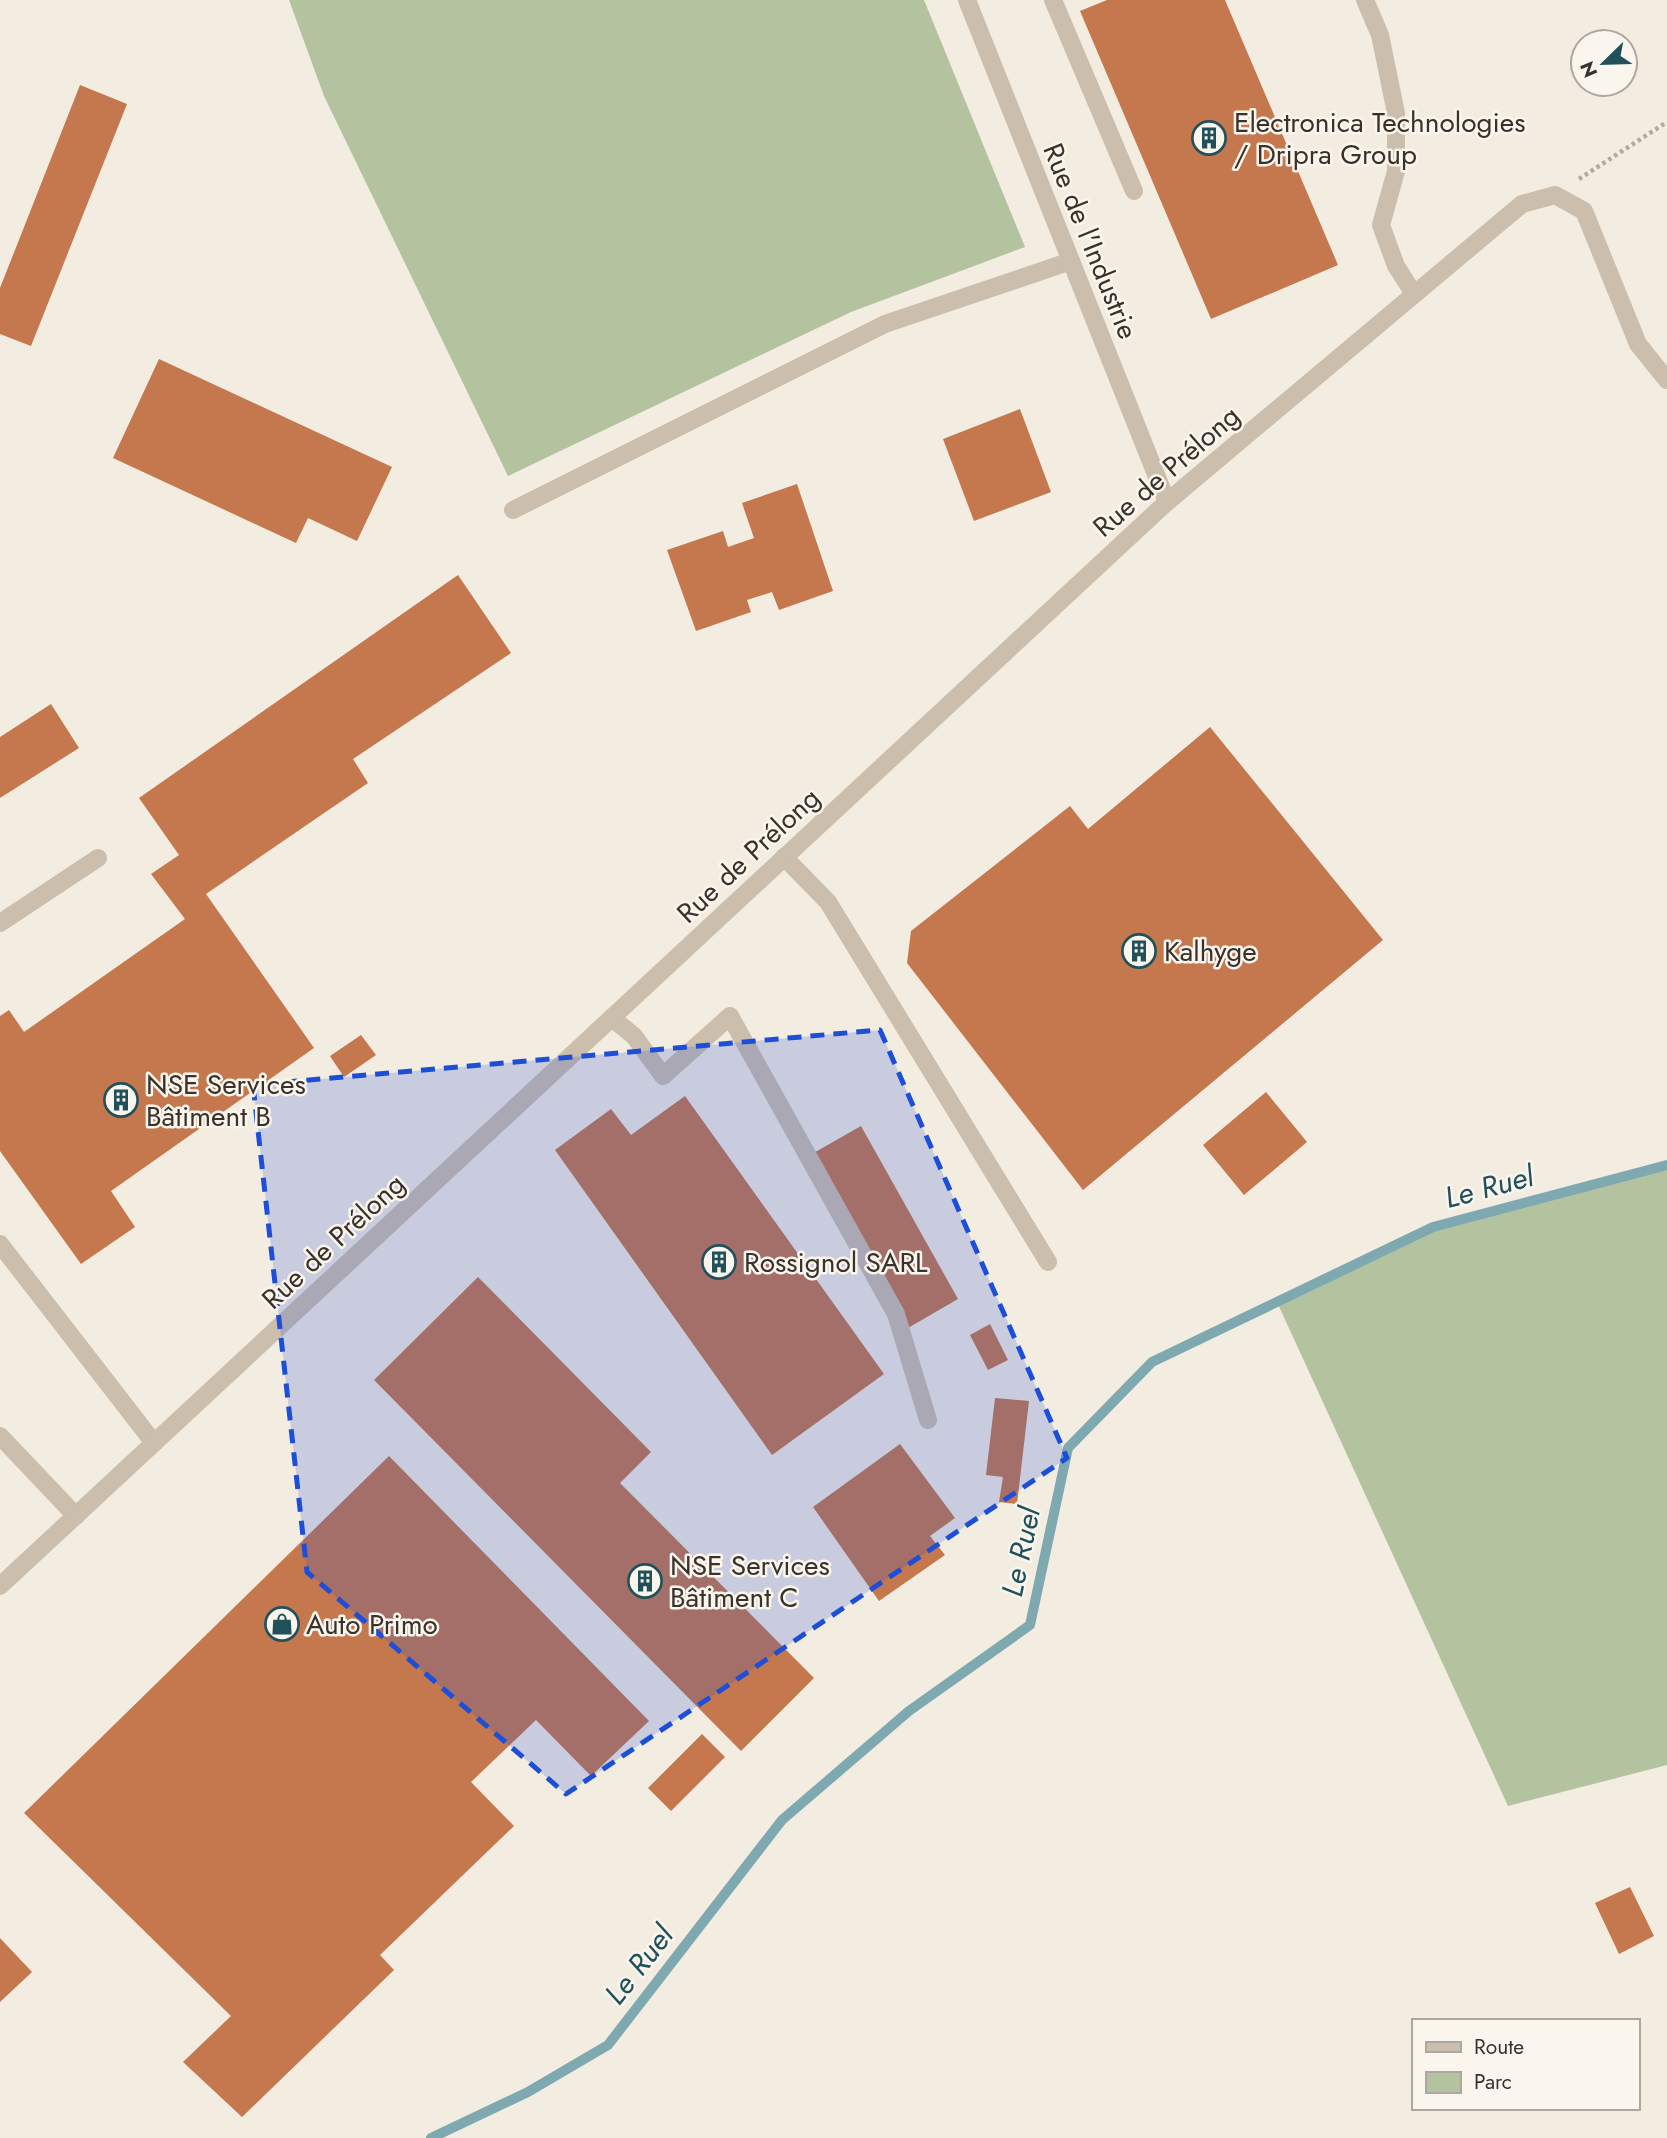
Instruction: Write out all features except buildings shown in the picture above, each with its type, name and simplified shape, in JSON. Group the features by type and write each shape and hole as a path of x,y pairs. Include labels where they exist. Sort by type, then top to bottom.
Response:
{"street":[{"name":"Rue de l'Industrie","path":"967,0 1167,502"},
{"path":"1053,0 1134,191"},
{"path":"1365,0 1380,35 1396,113 1396,172 1381,225 1396,267 1415,294"},
{"path":"1555,195 1584,211 1638,344 1667,380"},
{"name":"Rue de Prélong","path":"0,1586 1167,502 1522,204 1555,195"},
{"path":"513,510 885,324 1071,261"},
{"path":"785,857 828,902 1048,1262"},
{"path":"0,923 99,858"},
{"path":"612,1018 634,1036 663,1076 730,1016 896,1314 928,1420"},
{"path":"0,1244 154,1443"},
{"path":"0,1436 76,1516"}],"path":[{"path":"1555,195 1667,122"}],"highlighted area":[{"path":"880,1030 1067,1458 566,1794 307,1572 253,1085"}],"green space":[{"path":"289,0 924,0 1025,247 851,312 508,476 324,96"},
{"path":"1667,1165 1667,1765 1508,1806 1277,1302 1433,1227"}],"waterway":[{"name":"Le Ruel","path":"431,2138 528,2092 608,2045 782,1820 909,1711 1030,1625 1068,1448 1152,1362 1433,1227 1667,1165"}],"place":[{"name":"Electronica Technologies / Dripra Group","path":"1209,138"},
{"name":"Kalhyge","path":"1139,951"},
{"name":"NSE Services Bâtiment B","path":"121,1100"},
{"name":"Rossignol SARL","path":"719,1262"},
{"name":"NSE Services Bâtiment C","path":"645,1581"},
{"name":"Auto Primo","path":"282,1624"}]}
